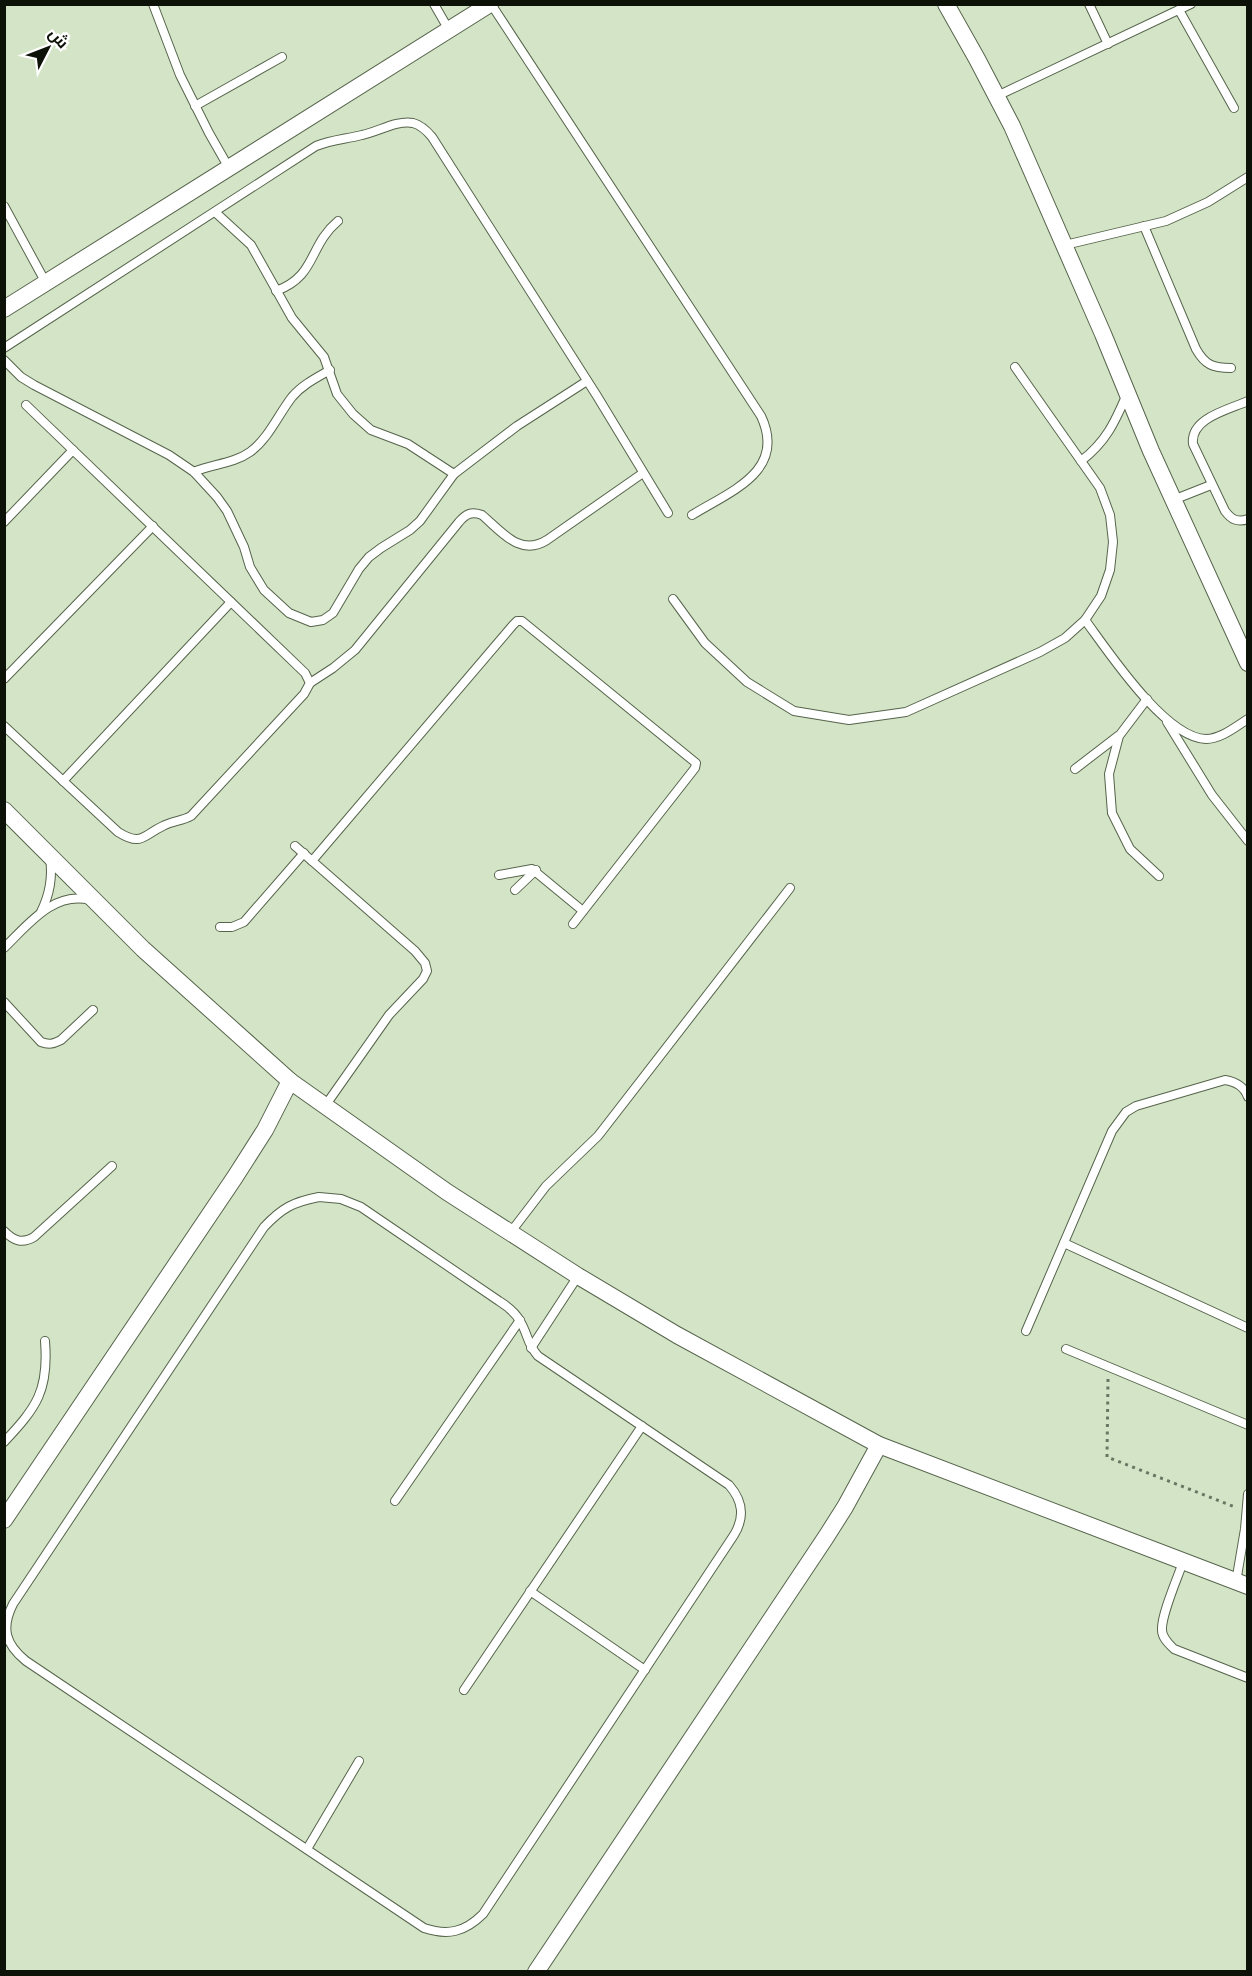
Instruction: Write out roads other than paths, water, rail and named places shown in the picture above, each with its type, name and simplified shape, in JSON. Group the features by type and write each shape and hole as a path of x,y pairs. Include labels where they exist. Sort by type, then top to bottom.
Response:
{"street":[{"path":"4,309 491,4"},
{"path":"946,4 1012,126 1173,500 1248,663"},
{"path":"4,810 96,902 216,1016 290,1082 510,1233 578,1276 677,1335 879,1445 1242,1584"},
{"path":"4,1520 236,1177 290,1082"},
{"path":"536,1971 826,1537 879,1445"}],"lane":[{"path":"153,4 180,75 229,168"},
{"path":"434,4 449,30"},
{"path":"491,4 761,416 767,430 768,446 765,460 757,473 693,514"},
{"path":"1089,4 1108,44"},
{"path":"997,96 1191,4"},
{"path":"1179,10 1233,108"},
{"path":"195,106 282,57"},
{"path":"4,348 316,146 327,141 405,123 416,124 432,136 668,513"},
{"path":"1065,245 1166,221 1208,202 1248,177"},
{"path":"4,206 46,283"},
{"path":"214,212 251,245 292,318 324,357 337,394 344,405 371,430 408,444 454,474"},
{"path":"276,291 300,278 309,267 324,235 338,221"},
{"path":"1144,226 1203,361 1210,366 1232,368"},
{"path":"4,360 21,377 34,385 169,455 194,472 227,511 244,547 250,567 264,590 289,612 311,622 323,620 333,613 358,569 369,557 420,521 454,474 517,426 587,381"},
{"path":"673,599 705,643 747,682 794,711 849,720 906,712 1040,652 1065,638 1085,620 1101,597 1110,570 1113,542 1110,515 1100,488 1015,367"},
{"path":"194,472 249,453 267,434 292,397 301,388 330,370"},
{"path":"1081,461 1095,450 1107,435 1127,394"},
{"path":"1248,401 1203,421 1194,430 1193,444 1220,504 1230,518 1237,521 1248,519"},
{"path":"26,405 304,673 310,683"},
{"path":"4,522 73,450"},
{"path":"4,726 118,832 136,839 146,837 166,824 182,821 191,816 304,694 310,683 355,650 468,513 482,515 518,545 534,547 643,472"},
{"path":"1173,500 1211,485"},
{"path":"4,679 153,526"},
{"path":"63,781 231,602"},
{"path":"1085,620 1147,699 1182,731 1205,739 1219,736 1248,719"},
{"path":"312,861 513,625 517,621 522,621 696,763 695,768 573,924"},
{"path":"1075,769 1119,736 1147,699"},
{"path":"1164,716 1212,795 1248,842"},
{"path":"1119,736 1109,774 1112,813 1130,849 1159,876"},
{"path":"295,846 415,951 425,963 427,971 423,979 389,1015 325,1107"},
{"path":"41,912 48,899 51,884 49,853"},
{"path":"220,927 232,927 244,922 304,854"},
{"path":"499,875 528,868 536,870 583,911"},
{"path":"515,890 536,870"},
{"path":"510,1233 546,1186 582,1154 598,1136 790,888"},
{"path":"4,948 41,912 53,904 67,899 82,898 96,902"},
{"path":"4,1002 40,1042 47,1044 61,1040 93,1010"},
{"path":"1026,1331 1112,1131 1126,1112 1147,1101 1225,1080 1242,1086 1248,1097"},
{"path":"4,1231 20,1242 28,1241 112,1166"},
{"path":"320,1197 341,1199 361,1207 510,1309 520,1320 531,1348 538,1356 729,1485 737,1493 742,1515 740,1526 483,1914 474,1924 450,1933 424,1928 26,1661 9,1641 6,1629 7,1616 16,1598 264,1227 279,1211 298,1202 320,1197"},
{"path":"1064,1244 1248,1328"},
{"path":"531,1348 578,1276"},
{"path":"395,1501 520,1320"},
{"path":"4,1442 27,1418 38,1400 45,1382 47,1361 45,1341"},
{"path":"1066,1349 1248,1425"},
{"path":"464,1690 642,1426"},
{"path":"1242,1584 1248,1494"},
{"path":"1183,1562 1164,1618 1162,1630 1166,1641 1174,1649 1248,1677"},
{"path":"530,1591 645,1670"},
{"path":"307,1849 359,1761"}]}
